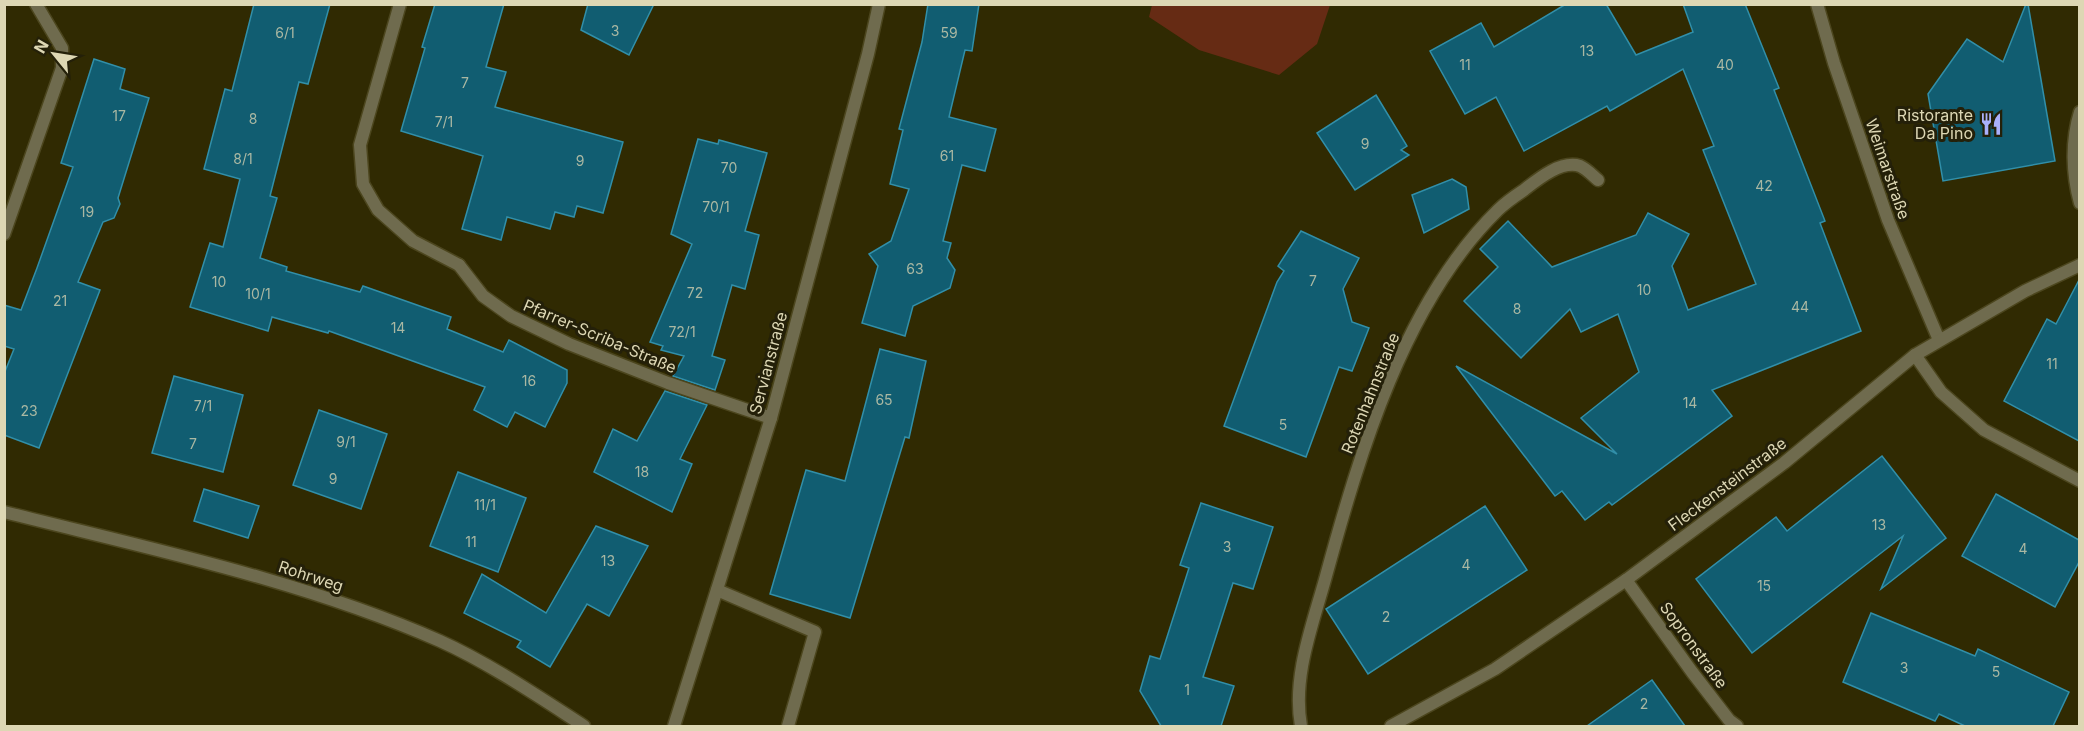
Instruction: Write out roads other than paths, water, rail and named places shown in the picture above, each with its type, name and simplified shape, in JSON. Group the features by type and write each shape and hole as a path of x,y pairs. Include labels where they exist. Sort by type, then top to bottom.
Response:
{"street":[{"path":"4,234 62,68 62,48 36,4"},
{"name":"Pfarrer-Scriba-Straße","path":"400,4 360,146 363,184 378,210 413,241 459,264 483,296 511,316 569,344 668,383 771,418"},
{"name":"Servianstraße","path":"674,726 771,418 868,54 879,4"},
{"name":"Weimarstraße","path":"1817,4 1834,63 1888,220 1939,340"},
{"path":"2079,112 2073,153 2075,185 2079,203"},
{"name":"Rotenhahnstraße","path":"1301,726 1298,709 1299,681 1341,522 1365,448 1414,326 1452,265 1499,209 1536,180 1559,167 1572,165 1582,167 1598,180"},
{"name":"Fleckensteinstraße","path":"1391,726 1495,669 1626,580 1784,463 1915,355 2025,291 2079,265"},
{"path":"1915,355 1941,392 1984,430 2079,481"},
{"name":"Rohrweg","path":"4,512 255,575 370,613 442,642 522,686 584,726"},
{"name":"Sopronstraße","path":"1626,580 1692,672 1729,720 1737,726"},
{"path":"717,590 815,632 788,726"}],"place":[{"name":"Ristorante Da Pino","path":"1991,124"}]}
